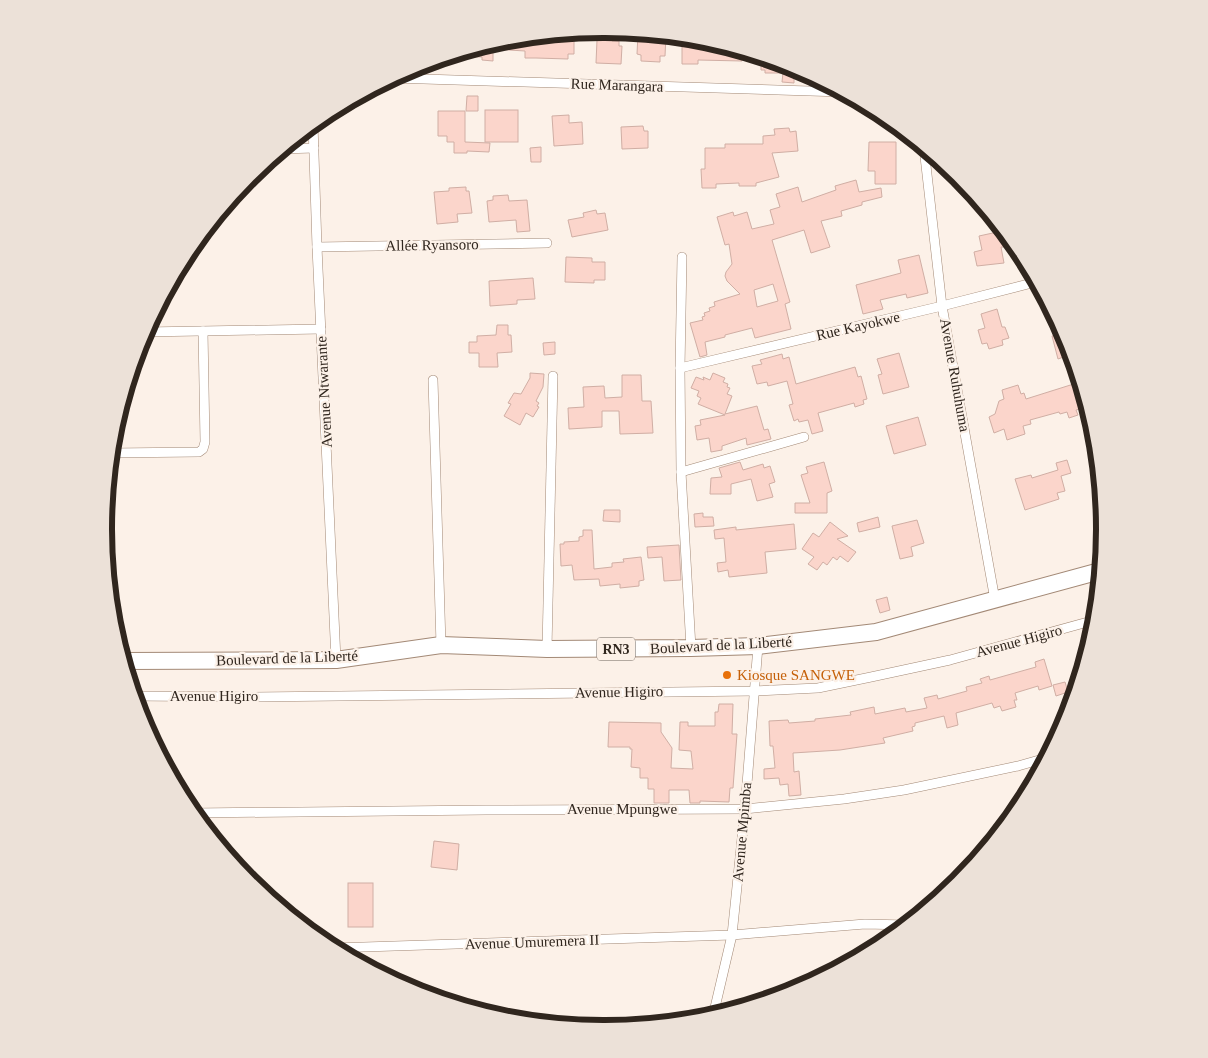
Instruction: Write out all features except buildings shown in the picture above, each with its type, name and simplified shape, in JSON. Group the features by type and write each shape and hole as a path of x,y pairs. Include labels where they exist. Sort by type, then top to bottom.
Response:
{"highway":[{"name":"Boulevard de la Liberté","path":"130,660 336,660 441,645 546,649 758,646 876,632 1093,574"}],"street":[{"name":"Rue Marangara","path":"408,79 828,92"},
{"name":"Avenue Ntwarante","path":"313,133 336,660"},
{"path":"293,149 314,148"},
{"name":"Avenue Ruhuhuma","path":"925,157 942,306 995,600"},
{"name":"Allée Ryansoro","path":"317,247 546,243"},
{"path":"682,257 681,472 691,648"},
{"name":"Rue Kayokwe","path":"680,368 1030,283"},
{"path":"154,332 321,329"},
{"path":"119,453 199,452 203,449 205,442 203,331"},
{"path":"546,649 553,376"},
{"path":"433,380 441,645"},
{"path":"681,472 804,437"},
{"name":"Avenue Higiro","path":"142,696 754,691 818,688 950,660 1086,622"},
{"name":"Avenue Mpimba","path":"715,1008 732,935 758,646"},
{"name":"Avenue Mpungwe","path":"203,813 744,809 844,799 904,790 1038,760"},
{"name":"Avenue Umuremera II","path":"346,948 732,935 865,924 896,924"}],"place":[{"name":"Kiosque SANGWE","path":"727,675"}]}
